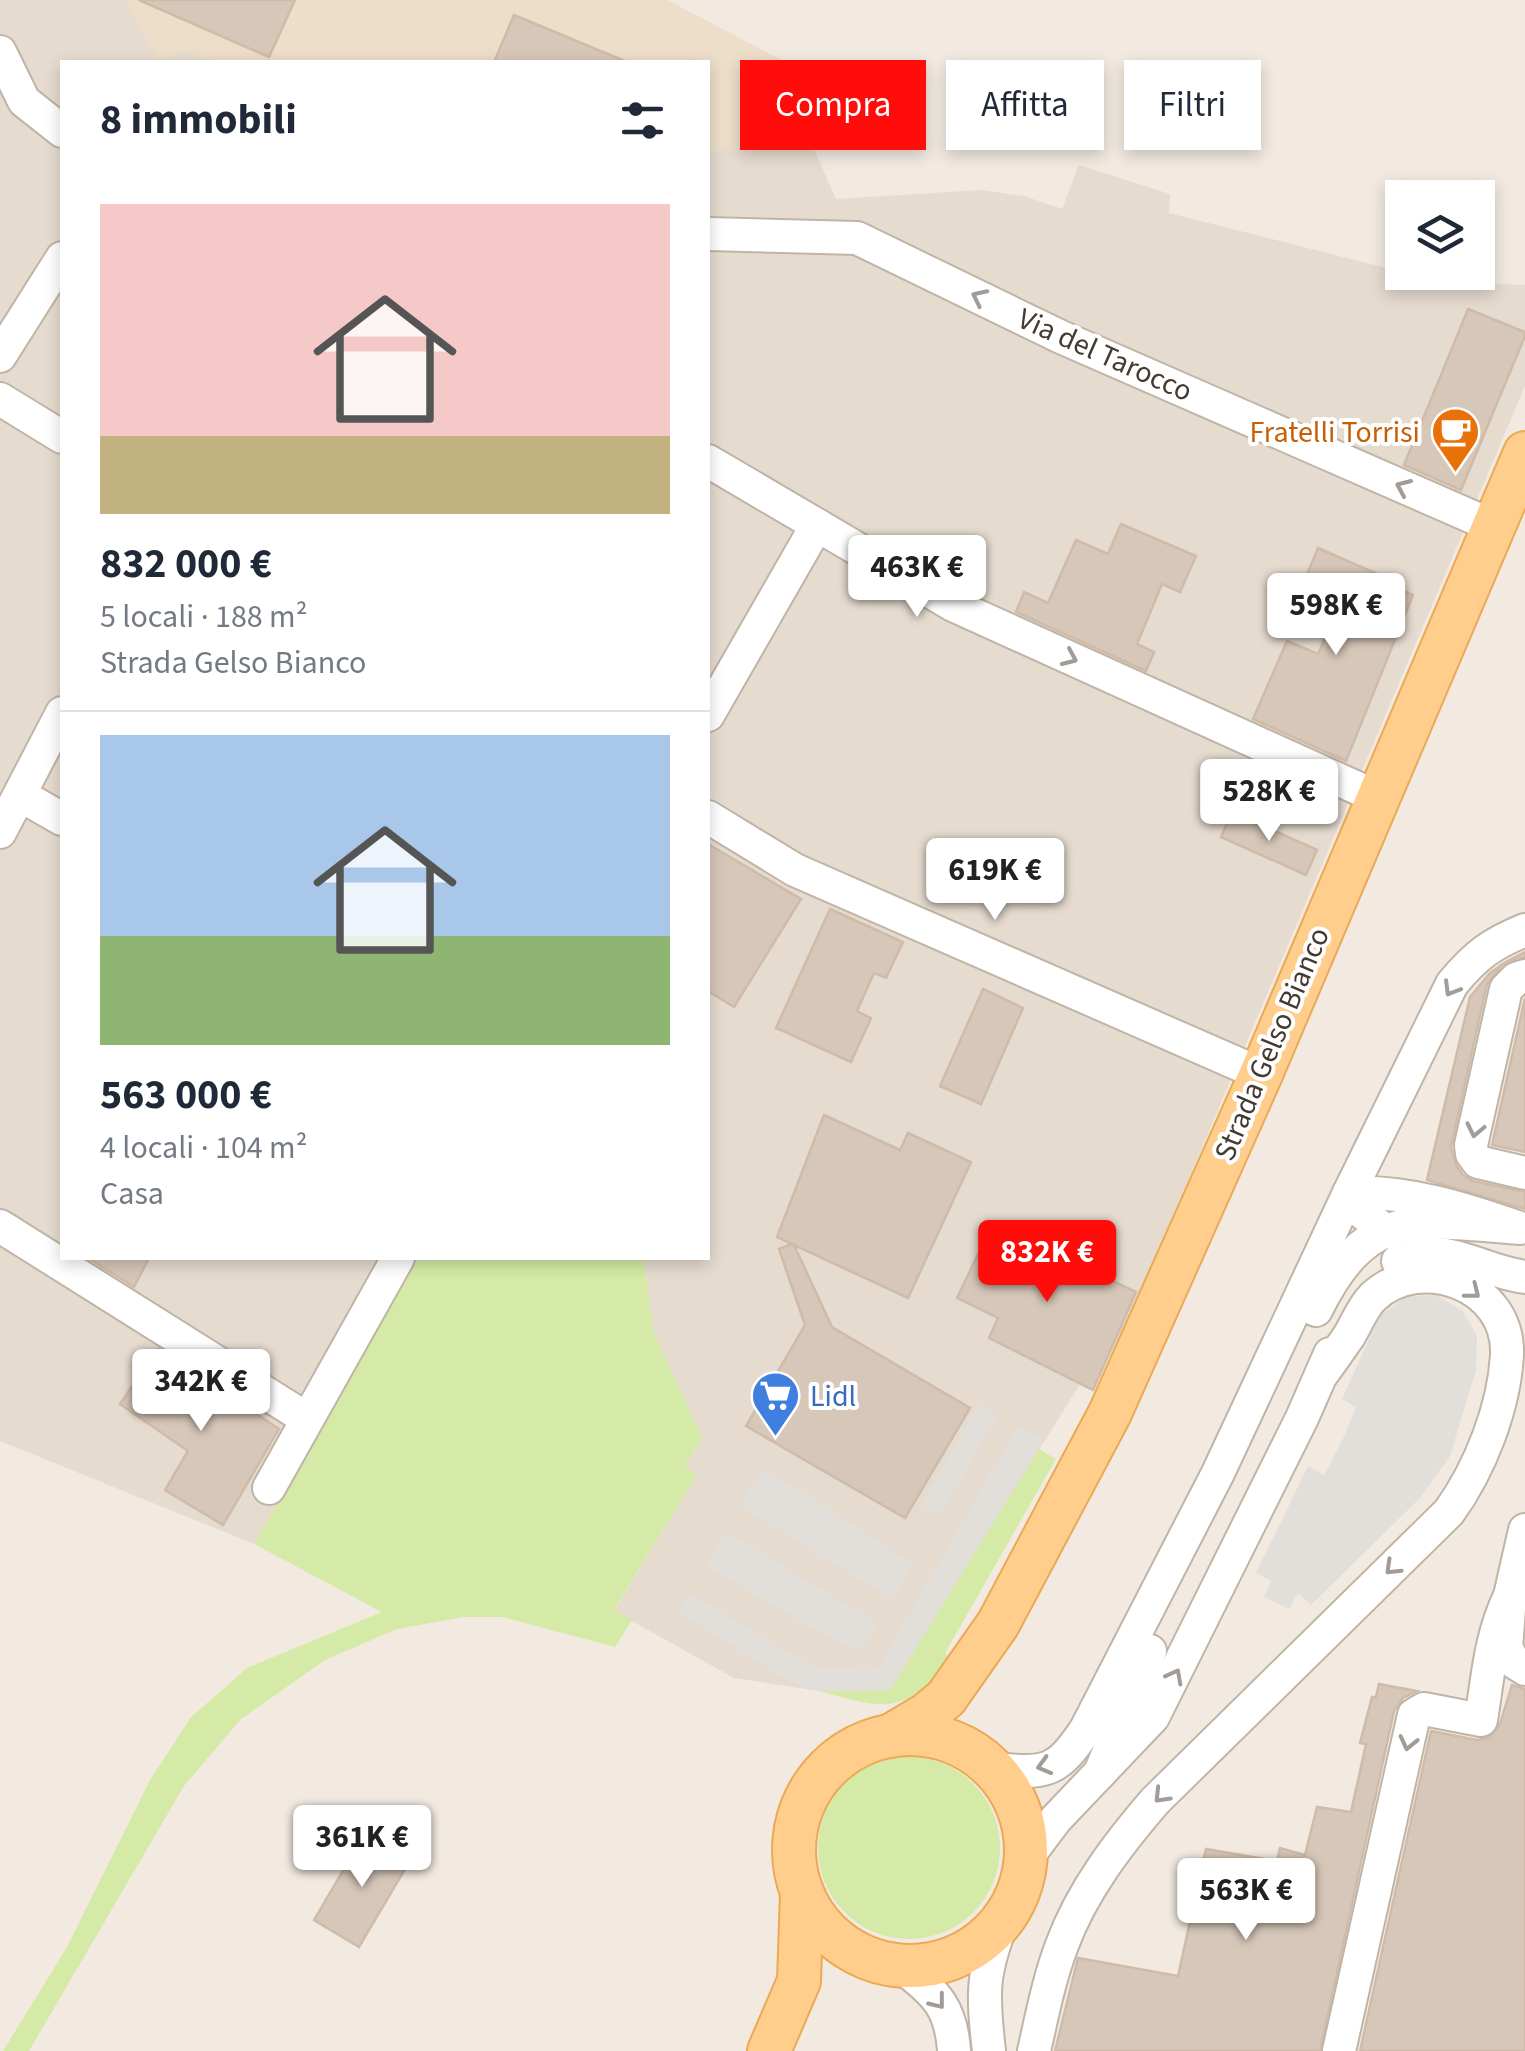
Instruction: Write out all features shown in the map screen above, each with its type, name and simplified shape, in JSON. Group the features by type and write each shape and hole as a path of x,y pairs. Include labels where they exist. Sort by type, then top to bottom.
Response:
{"main road":[{"name":"Strada Gelso Bianco","path":"890,1736 946,1698 998,1624 1110,1413 1261,1074 1525,453"},
{"name":"Strada Gelso Bianco","path":"988,1764 971,1718 973,1696 998,1624"},
{"path":"773,2043 810,1993 830,1978 867,1966 920,1965 958,1954 984,1938 1004,1917 1026,1860 1019,1810 1009,1788 988,1764 948,1740 910,1734 890,1736 845,1754 810,1791 798,1823 797,1875 811,1909 851,1950 893,1964"},
{"path":"773,2043 800,1981 802,1892"}],"street":[{"path":"0,52 24,101 60,129"},
{"name":"Via del Tarocco","path":"710,234 857,238 1061,336 1493,526"},
{"path":"0,356 60,261"},
{"path":"0,399 60,436"},
{"path":"710,462 953,605 1377,796"},
{"path":"710,712 817,525"},
{"path":"0,832 60,717"},
{"path":"20,794 60,818"},
{"path":"710,819 796,870 1261,1074"},
{"path":"988,1764 1023,1772 1052,1767 1068,1757 1218,1473 1349,1192 1452,984 1493,943 1525,930"},
{"path":"1525,976 1506,989 1472,1144 1472,1154 1478,1162 1525,1173"},
{"path":"1349,1192 1386,1192 1476,1212 1522,1229"},
{"path":"1349,1192 1358,1210 1386,1232"},
{"path":"1100,1773 1145,1660 1332,1279 1360,1247 1386,1232 1420,1220 1522,1229"},
{"path":"0,1226 307,1418"},
{"path":"1026,1860 1056,1819 1153,1717 1322,1374 1354,1300 1366,1283 1405,1258 1442,1253 1525,1277"},
{"path":"269,1488 397,1260"},
{"path":"1034,2051 1062,1944 1101,1870 1126,1835 1155,1801 1449,1512 1464,1491 1480,1461 1493,1420 1507,1355 1506,1340 1491,1307 1462,1282 1420,1275 1401,1279 1373,1297 1322,1374"},
{"path":"1525,1530 1510,1596 1506,1648 1514,1662 1525,1668"},
{"path":"1339,2051 1414,1715 1424,1710 1481,1720 1484,1677 1498,1622 1510,1596"},
{"path":"1484,1704 1500,1678 1525,1678"},
{"path":"989,2051 982,1988 987,1960 1004,1917"},
{"path":"893,1964 942,2003 951,2020 954,2051"}],"shaded area":[{"path":"0,0 667,0 781,60 740,60 740,150 814,150 836,199 981,190 1024,196 1062,209 1079,165 1170,194 1169,213 1385,268 1385,290 1495,290 1495,284 1525,285 1525,386 1140,1294 1093,1390 1080,1384 890,1690 819,1691 734,1678 614,1611 696,1476 685,1467 702,1437 654,1333 643,1260 710,1260 710,60 60,60 60,1260 418,1260 254,1544 0,1441"},
{"path":"125,0 667,0 781,60 740,60 740,148 710,152 710,60 209,60 184,51 158,60"},
{"path":"1436,1295 1463,1311 1477,1336 1476,1370 1450,1456 1421,1497 1311,1605 1298,1593 1289,1609 1264,1597 1271,1581 1256,1573 1308,1466 1324,1475 1343,1439 1356,1407 1342,1399 1374,1328 1382,1314 1407,1296"},
{"path":"979,1403 998,1415 940,1516 921,1505"},
{"path":"1018,1426 1043,1441 890,1690 819,1691 799,1687 679,1612 689,1593 815,1668 877,1670"},
{"path":"764,1468 914,1564 892,1599 739,1505"},
{"path":"727,1531 877,1624 864,1646 846,1647 706,1566"}],"green space":[{"path":"418,1260 643,1260 654,1333 702,1437 685,1466 696,1476 614,1610 632,1620 615,1647 502,1617 463,1617 397,1629 325,1660 240,1720 184,1786 29,2051 3,2051 67,1947 150,1780 191,1717 247,1668 382,1612 254,1544"},
{"path":"1039,1449 1056,1459 945,1653 949,1658 934,1677 920,1691 892,1703 861,1702 819,1691 890,1690"},
{"path":"909,1757 944,1764 974,1783 993,1813 1000,1848 993,1883 974,1913 944,1932 909,1939 874,1932 844,1913 825,1883 818,1848 825,1813 844,1783 874,1764"}],"building":[{"path":"139,0 295,0 269,57"},
{"path":"514,15 622,60 495,60"},
{"path":"1468,309 1525,332 1525,336 1461,490 1404,465"},
{"path":"1121,524 1196,556 1180,592 1162,584 1137,644 1154,652 1146,671 1016,612 1024,592 1048,603 1076,540 1108,554"},
{"path":"1318,548 1380,575 1377,580 1413,595 1346,761 1253,719 1287,641 1318,654 1336,614 1303,599 1308,586 1303,584"},
{"path":"1232,812 1317,850 1306,875 1221,837"},
{"path":"710,845 801,899 734,1007 710,992"},
{"path":"830,909 903,942 886,978 874,973 857,1011 871,1018 851,1062 776,1028"},
{"path":"1525,952 1525,957 1502,965 1487,984 1451,1147 1463,1175 1473,1181 1525,1192 1525,1209 1427,1180 1470,997 1490,973 1504,963"},
{"path":"983,989 1023,1008 981,1104 940,1086"},
{"path":"1525,998 1525,1152 1492,1145"},
{"path":"824,1115 900,1150 908,1133 971,1162 908,1298 794,1245 832,1327 970,1408 905,1518 746,1426 805,1325 779,1249 792,1244 777,1237"},
{"path":"993,1223 1136,1292 1093,1390 989,1338 998,1318 957,1298"},
{"path":"91,1260 148,1260 134,1287"},
{"path":"158,1349 279,1429 223,1525 165,1490 188,1451 120,1404"},
{"path":"1379,1684 1417,1691 1403,1698 1394,1711 1320,2051 1055,2051 1078,1958 1178,1976 1206,1849 1277,1861 1280,1848 1305,1855 1317,1807 1351,1812 1366,1744 1360,1743"},
{"path":"1512,1685 1525,1689 1525,2051 1360,2051 1431,1731 1477,1740 1489,1738 1500,1724"},
{"path":"365,1833 411,1859 359,1947 314,1920"}],"place":[{"name":"Fratelli Torrisi","path":"1455,474"},
{"name":"Lidl","path":"775,1438"}]}
